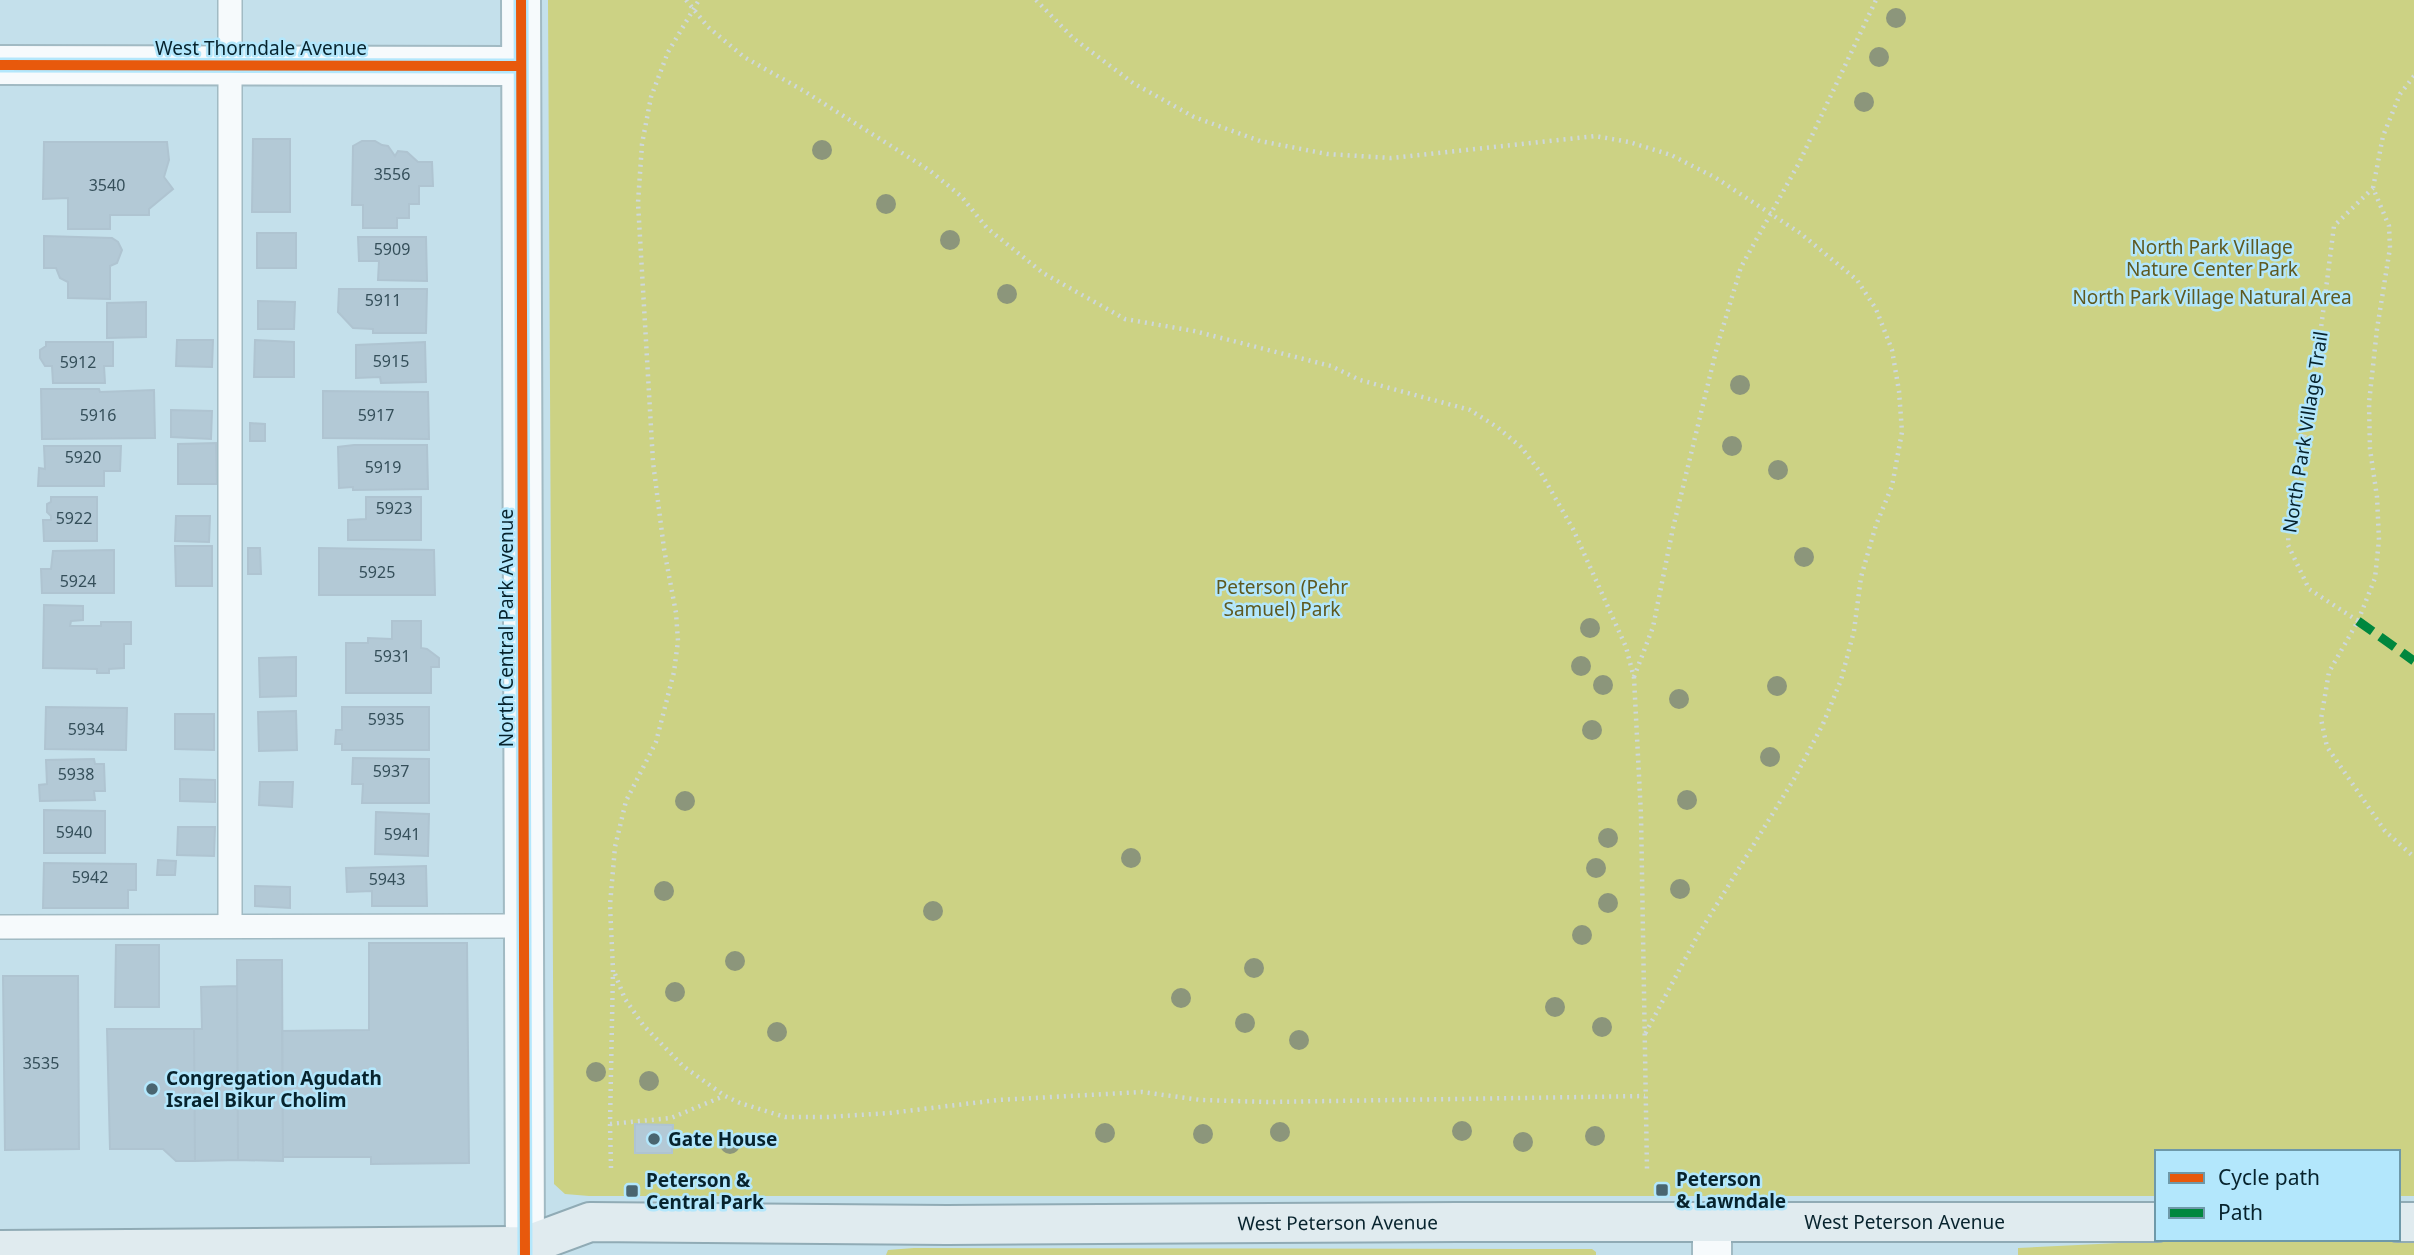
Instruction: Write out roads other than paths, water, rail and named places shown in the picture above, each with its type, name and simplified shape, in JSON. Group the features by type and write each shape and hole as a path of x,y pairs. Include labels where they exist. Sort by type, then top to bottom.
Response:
{"main road":[{"name":"West Peterson Avenue","path":"0,1250 531,1252 590,1222 961,1225 1712,1238 2155,1222"}],"street":[{"name":"North Central Park Avenue","path":"521,0 524,926 531,1252"},
{"name":"West Thorndale Avenue","path":"0,65 522,65"}],"lane":[{"path":"230,0 230,926"},
{"path":"0,927 524,926"}],"place":[{"name":"Congregation Agudath Israel Bikur Cholim","path":"152,1089"},
{"name":"Gate House","path":"654,1139"},
{"name":"Peterson & Lawndale","path":"1662,1190"},
{"name":"Peterson & Central Park","path":"632,1191"}],"park label":[{"name":"North Park Village Nature Center Park","path":"2212,258"},
{"name":"North Park Village Natural Area","path":"2212,297"},
{"name":"Peterson (Pehr Samuel) Park","path":"1282,598"}]}
